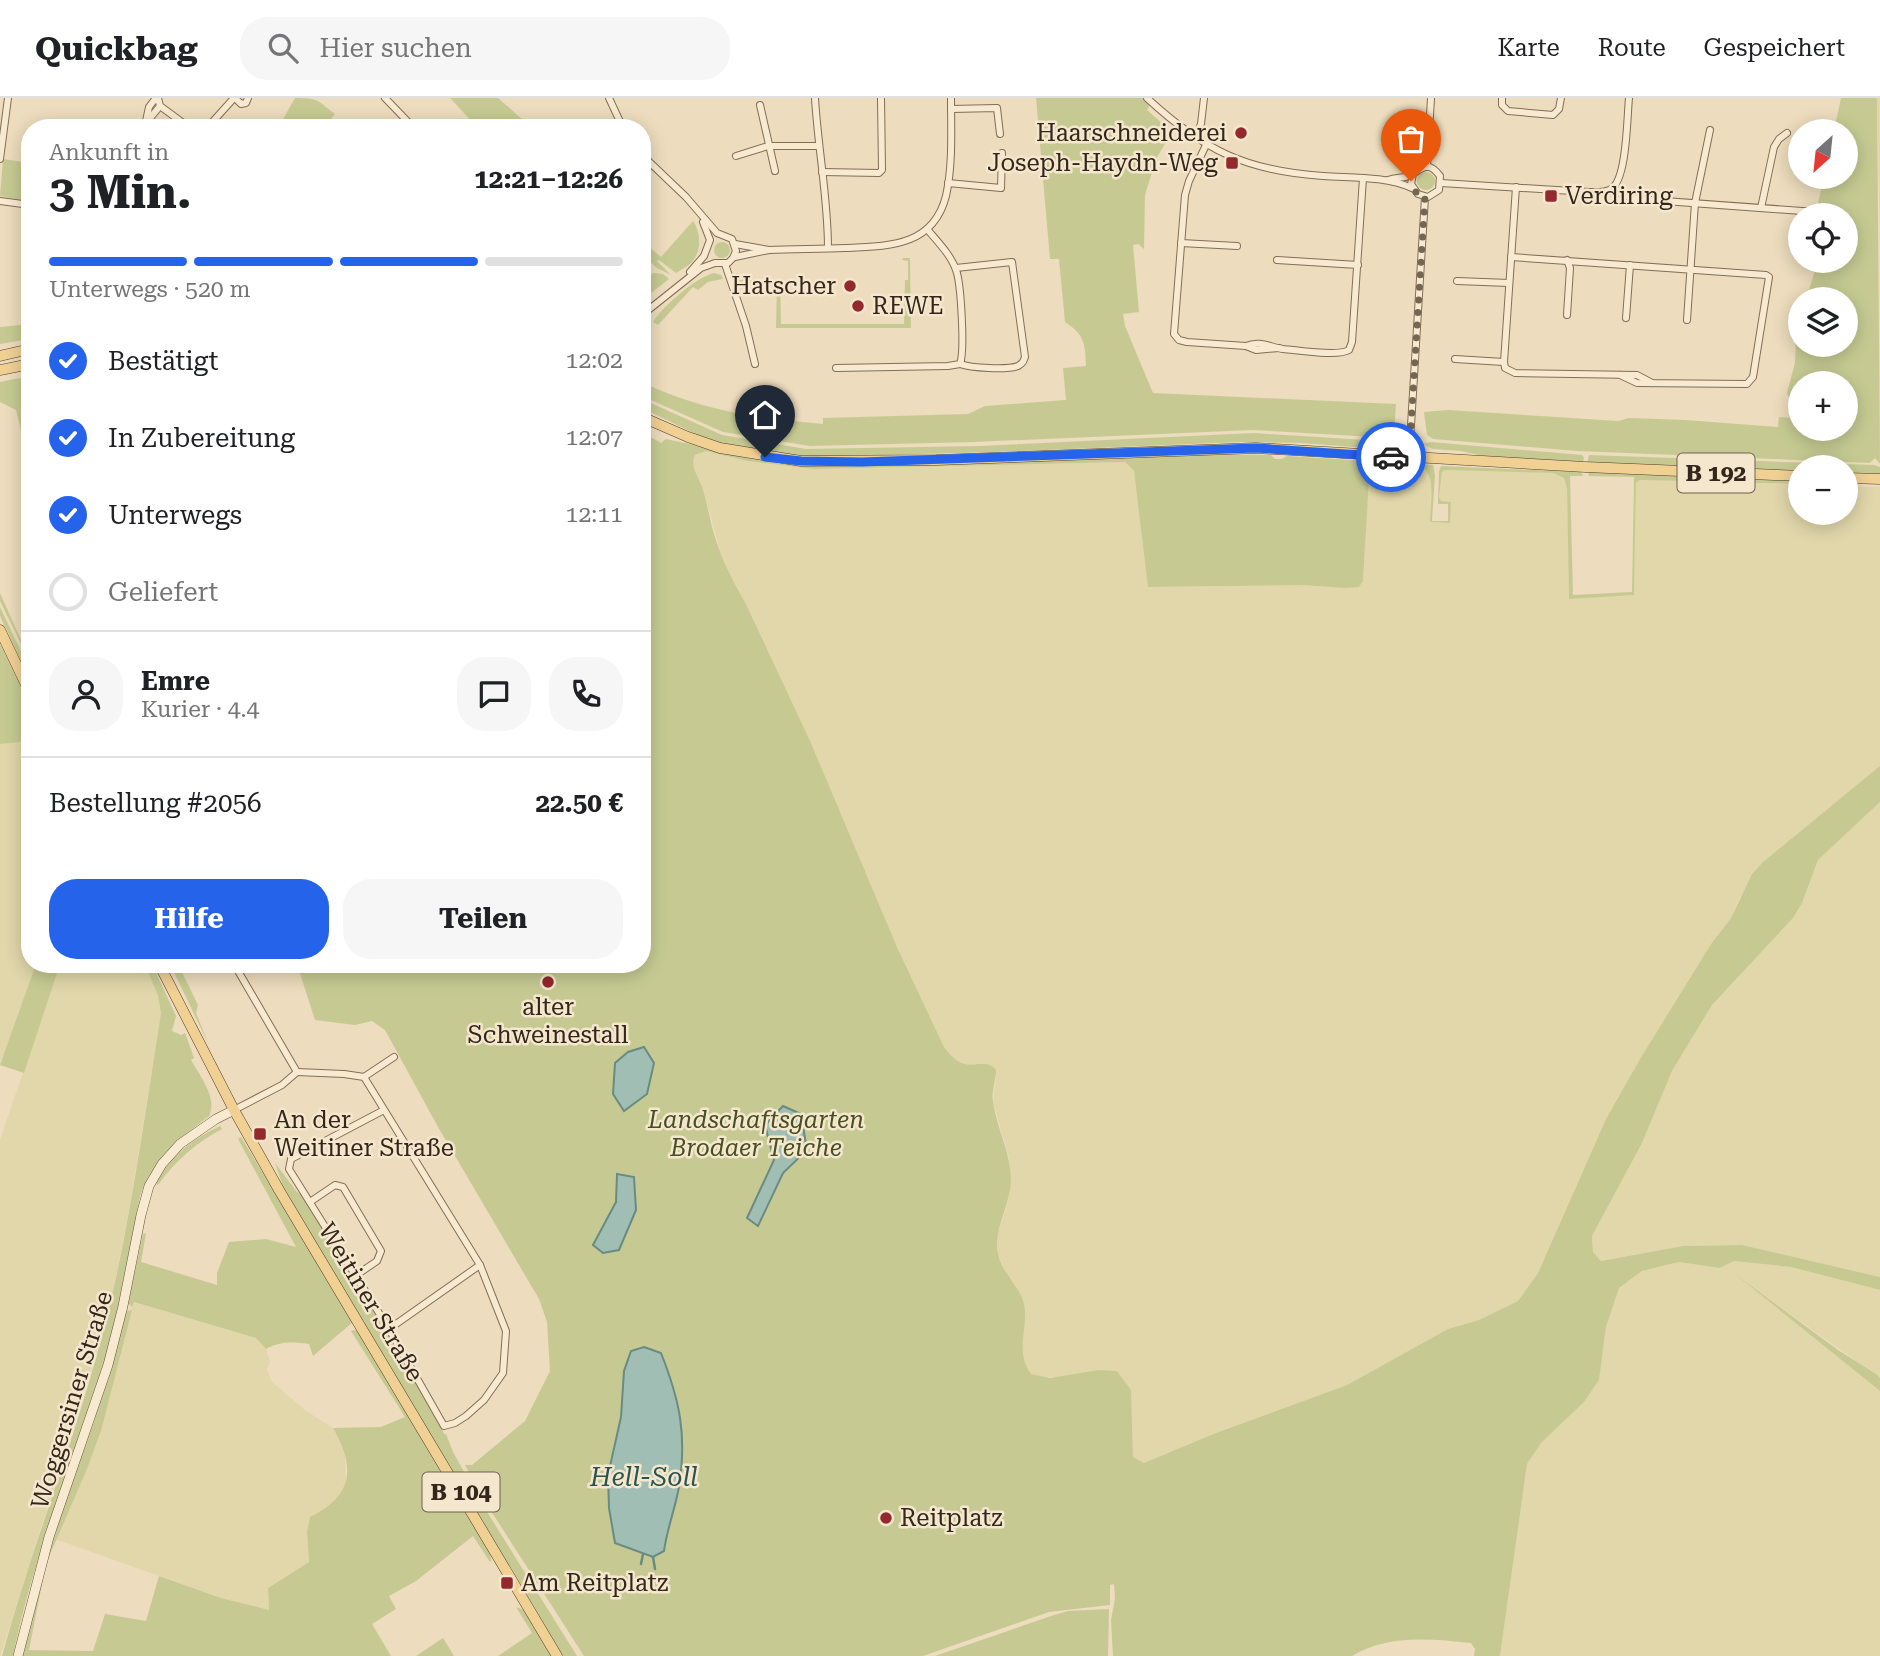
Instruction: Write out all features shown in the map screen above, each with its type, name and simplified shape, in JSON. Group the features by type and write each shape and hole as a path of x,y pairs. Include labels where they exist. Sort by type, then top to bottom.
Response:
{"main road":[{"path":"0,356 21,351"},
{"path":"0,370 21,366"},
{"name":"B 192","path":"651,420 720,448 801,461 936,460 1256,448 1409,458 1788,475"},
{"path":"1858,478 1880,479"},
{"path":"0,630 21,674"},
{"name":"Weitiner Straße","path":"164,973 234,1110 557,1656"},
{"name":"Woggersiner Straße","path":"18,1656 49,1537 108,1365 149,1186 162,1164 180,1144 234,1110"}],"street":[{"path":"0,159 8,98"},
{"path":"145,119 149,107 157,98 160,106 178,119"},
{"path":"215,119 235,98 241,104 246,103 248,98"},
{"path":"385,98 405,119"},
{"path":"608,98 618,119"},
{"path":"816,98 818,146 828,211 828,248"},
{"path":"822,172 879,173 882,170 881,98"},
{"path":"651,306 701,268 715,263 725,264 735,257 769,250 899,244 926,229 939,215 946,195 951,98"},
{"path":"1147,98 1195,138 1245,162 1279,171 1388,180 1412,188 1425,197 1436,193 1441,183 1438,173 1427,167 1420,168 1413,174 1388,180"},
{"path":"1195,138 1201,124 1204,98"},
{"path":"1427,167 1431,98"},
{"path":"1502,98 1502,105 1508,111 1553,116 1559,109 1560,98"},
{"path":"1441,183 1608,191 1614,188 1622,170 1629,98"},
{"path":"760,105 775,171"},
{"path":"148,119 160,106"},
{"path":"951,109 998,108 1000,134"},
{"path":"1687,320 1695,203 1710,130"},
{"path":"1761,208 1774,147 1787,133"},
{"path":"1206,145 1193,170 1185,195 1173,330 1176,337 1187,342 1246,346 1265,351 1279,348 1339,353 1349,350 1352,342 1363,178"},
{"path":"736,156 768,146 818,146"},
{"path":"947,183 1001,188 1002,153"},
{"path":"651,164 721,235 729,237 735,244 769,250"},
{"path":"1412,188 1413,174"},
{"path":"1516,187 1504,362 1506,368 1515,373 1637,375 1653,384"},
{"path":"1614,188 1623,195 1637,199 1788,210"},
{"path":"1409,458 1425,197"},
{"path":"0,201 21,204"},
{"path":"680,283 701,261 710,240 697,211"},
{"path":"926,229 956,268 963,350 960,364"},
{"path":"710,240 721,235"},
{"path":"1181,243 1237,246"},
{"path":"735,244 735,257"},
{"path":"707,251 715,263"},
{"path":"1511,257 1769,277 1751,381 1743,386 1653,384 1637,383 1620,375"},
{"path":"1277,260 1358,265"},
{"path":"1567,261 1570,268 1567,315"},
{"path":"836,368 960,364 974,367 1014,367 1021,363 1025,357 1012,262 956,268"},
{"path":"725,264 746,326 755,364"},
{"path":"1626,318 1630,265"},
{"path":"1457,281 1509,283"},
{"path":"1455,359 1504,362"},
{"path":"239,973 297,1072"},
{"path":"234,1110 282,1085 297,1072 364,1077 394,1058"},
{"path":"364,1077 480,1265 506,1331 503,1373 484,1400 466,1416 444,1426 389,1328 289,1169 291,1159 384,1110"},
{"path":"310,1202 335,1185 343,1187 381,1251 377,1261 355,1276"},
{"path":"389,1328 480,1265"}],"shaded area":[{"path":"1877,98 1880,98 1880,240 1879,193"},
{"path":"706,451 747,461 813,469 1125,462 1134,471 1149,587 1359,587 1363,581 1369,480 1372,473 1380,468 1429,472 1430,522 1449,523 1451,502 1441,501 1439,498 1442,472 1445,470 1553,473 1564,478 1567,488 1569,598 1634,595 1636,483 1640,480 1788,484 1788,525 1858,525 1858,486 1880,487 1880,766 1788,844 1739,898 1731,918 1711,944 1606,1119 1538,1273 1518,1301 1479,1320 1448,1329 1347,1385 1216,1433 1143,1464 1133,1457 1131,1390 1061,1377 1039,1377 1031,1374 1026,1367 1022,1352 1025,1312 998,1256 997,1237 1011,1182 1009,1158 993,1102 996,1078 985,1063 962,1063 953,1058 944,1047 897,947 811,743 745,602 733,584 719,547 704,492 693,468 695,455"},
{"path":"21,740 21,973 33,973 8,1047 0,1061 0,744"},
{"path":"1880,802 1880,1277 1742,1245 1683,1246 1601,1261 1593,1252 1592,1236 1642,1143 1672,1071 1712,1005 1793,918 1802,903 1818,860"},
{"path":"57,973 149,973 158,996 161,1013 112,1297 0,1656 0,1140"},
{"path":"1734,1261 1791,1267 1880,1290 1880,1378 1748,1284 1880,1391 1880,1656 1500,1656 1527,1464 1541,1443 1584,1402 1599,1380 1606,1327 1619,1288 1642,1271 1679,1262 1720,1268"},
{"path":"133,1302 257,1338 266,1349 270,1362 267,1370 272,1382 306,1411 333,1428 339,1439 345,1456 346,1484 337,1500 310,1517 307,1532 309,1562 268,1588 269,1611 221,1598 55,1539 101,1431"}],"green space":[{"path":"295,98 314,100 335,114 331,119 283,119"},
{"path":"450,98 498,98 522,119 470,119"},
{"path":"1036,98 1142,98 1150,105 1147,110 1172,132 1156,159 1145,195 1144,249 1138,244 1133,245 1139,312 1123,314 1125,326 1153,393 1396,404 1394,433 1391,438 1253,430 810,446 723,432 651,400 651,386 678,397 735,413 792,424 793,421 823,424 823,418 968,414 985,406 1066,400 1063,368 1086,366 1085,352 1080,336 1065,322 1059,259 1050,259"},
{"path":"1841,98 1877,98 1880,464 1875,458 1870,463 1858,463 1858,455 1788,455 1788,460 1577,451 1433,439 1427,435 1424,412 1448,410 1618,421 1629,418 1685,420 1778,427 1779,417 1788,418 1788,441 1858,441 1858,371 1793,371 1795,357 1858,357 1858,287 1810,287 1814,273 1858,273 1858,203 1818,203 1821,189 1858,189 1858,119 1837,119"},
{"path":"3,159 21,162 21,200 0,196"},
{"path":"1422,172 1430,172 1435,181 1433,188 1422,190 1417,185 1417,177"},
{"path":"693,221 699,235 699,245 697,255 691,263 676,273 657,261 671,275 651,263 651,249 661,257"},
{"path":"719,242 725,242 730,250 728,256 719,258 714,253 714,247"},
{"path":"910,258 911,328 776,328 777,285 738,285 736,273 739,273 740,280 780,280 781,324 904,324 908,261 902,260"},
{"path":"714,273 721,275 723,279 708,282 698,290 693,287 658,325 653,322 680,293"},
{"path":"651,274 663,274 669,279 651,293"},
{"path":"21,325 21,340 0,344 0,327"},
{"path":"21,378 21,430 16,410 0,402 0,382"},
{"path":"651,403 722,435 806,449 981,446 1254,433 1398,442 1392,447 1381,449 1241,442 803,457 706,439 651,412"},
{"name":"Landschaftsgarten Brodaer Teiche","path":"651,437 661,443 666,439 782,464 827,466 1199,454 1271,455 1275,459 1287,456 1433,465 1435,475 1432,521 1448,521 1448,504 1438,504 1441,466 1581,472 1583,476 1570,476 1573,595 1632,592 1634,477 1588,476 1589,472 1788,480 1788,484 1640,480 1636,483 1634,595 1569,599 1567,488 1564,478 1553,473 1445,470 1442,472 1439,497 1441,501 1451,502 1450,523 1430,522 1431,488 1426,470 1388,467 1375,470 1369,480 1363,581 1359,587 1148,587 1134,471 1125,462 813,469 747,461 706,451 695,455 693,459 726,566 811,743 897,947 944,1047 962,1063 984,1064 996,1070 993,1102 1009,1161 1011,1181 997,1245 1000,1262 1024,1304 1023,1351 1026,1366 1031,1374 1050,1378 1098,1370 1117,1371 1131,1390 1133,1457 1144,1463 1216,1433 1347,1385 1448,1329 1479,1320 1518,1301 1538,1273 1606,1119 1711,944 1731,918 1752,874 1880,766 1880,802 1818,860 1802,903 1793,918 1712,1005 1672,1071 1642,1143 1592,1236 1593,1252 1601,1261 1683,1246 1742,1245 1880,1277 1880,1290 1791,1267 1734,1261 1720,1268 1679,1262 1642,1271 1619,1288 1606,1327 1599,1380 1584,1402 1541,1443 1527,1464 1500,1656 1474,1656 1475,1649 1471,1643 1410,1640 1380,1644 1352,1656 1113,1656 1111,1620 1115,1598 1114,1584 1110,1585 1110,1605 1049,1612 923,1656 584,1656 482,1497 465,1465 472,1465 525,1421 550,1371 547,1322 539,1299 438,1127 385,1030 372,1021 355,1025 315,1020 300,973 651,973"},
{"path":"1431,442 1582,455 1584,458 1582,464 1492,458 1461,451 1433,449 1423,444"},
{"path":"1589,455 1788,462 1788,472 1587,464"},
{"path":"1858,464 1880,467 1880,475 1858,474"},
{"path":"0,593 21,644 0,601"},
{"path":"0,607 21,651 21,661 0,616"},
{"path":"0,644 21,687 21,742 0,744"},
{"path":"33,973 57,973 24,1073 0,1065"},
{"path":"149,973 156,973 176,1016 172,1031 181,1035 185,1033 194,1058 191,1060 210,1095 211,1109 209,1116 160,1160 140,1196 117,1309 95,1393 36,1566 13,1656 2,1656 88,1387 112,1296 139,1155 161,1013 158,996"},
{"path":"174,973 182,973 198,1005 196,1013 209,1045"},
{"path":"220,1126 222,1129 195,1146 171,1168 158,1185 156,1183 183,1149"},
{"path":"241,1137 353,1322 313,1356 309,1344 287,1343 266,1349 256,1338 134,1302 132,1307 128,1303 143,1234 146,1233 141,1262 217,1285 217,1273 229,1242 266,1239 296,1247 238,1139"},
{"path":"275,1163 304,1197 438,1418 473,1488 466,1493 284,1189"},
{"path":"1735,1274 1838,1350 1876,1374 1880,1378 1880,1391"},
{"path":"132,1310 101,1431 45,1566 94,1422 126,1311"},
{"path":"351,1331 358,1331 490,1552 490,1562 473,1536 416,1581 389,1596 396,1609 372,1624 391,1656 22,1656 40,1579 43,1579 29,1650 93,1651 105,1614 146,1621 159,1576 221,1598 269,1610 268,1588 309,1562 307,1532 310,1517 335,1500 346,1480 345,1456 333,1428 381,1427 405,1417"},
{"path":"474,1491 577,1656 563,1656 471,1501 473,1500 469,1494"},
{"path":"516,1607 524,1610 551,1656 498,1656 532,1633"},
{"path":"1109,1609 1108,1656 935,1656 1068,1611"},
{"path":"443,1638 454,1656 416,1656"}],"water":[{"path":"644,1047 654,1063 647,1094 624,1111 613,1094 615,1063 628,1052"},
{"path":"783,1106 801,1114 807,1150 783,1173 758,1226 747,1218 774,1160 765,1125"},
{"path":"617,1174 634,1177 636,1210 619,1250 603,1253 593,1245 616,1202"},
{"name":"Hell-Soll","path":"644,1347 661,1353 673,1387 682,1434 677,1495 664,1551 653,1557 615,1543 609,1508 608,1475 621,1417 624,1371 631,1351"}],"waterway":[{"path":"641,1564 643,1554"},
{"path":"653,1557 655,1569"}],"way so far":[{"path":"1391,457 1409,458 1425,197 1412,188 1411,181"}],"place":[{"name":"Haarschneiderei","path":"1241,133"},
{"name":"Joseph-Haydn-Weg","path":"1232,163"},
{"name":"Verdiring","path":"1551,196"},
{"name":"Hatscher","path":"850,286"},
{"name":"REWE","path":"858,306"},
{"name":"alter Schweinestall","path":"548,982"},
{"name":"An der Weitiner Straße","path":"260,1134"},
{"name":"Reitplatz","path":"886,1518"},
{"name":"Am Reitplatz","path":"507,1583"}],"route":[{"path":"765,457 827,463 1256,448 1391,457"}]}
